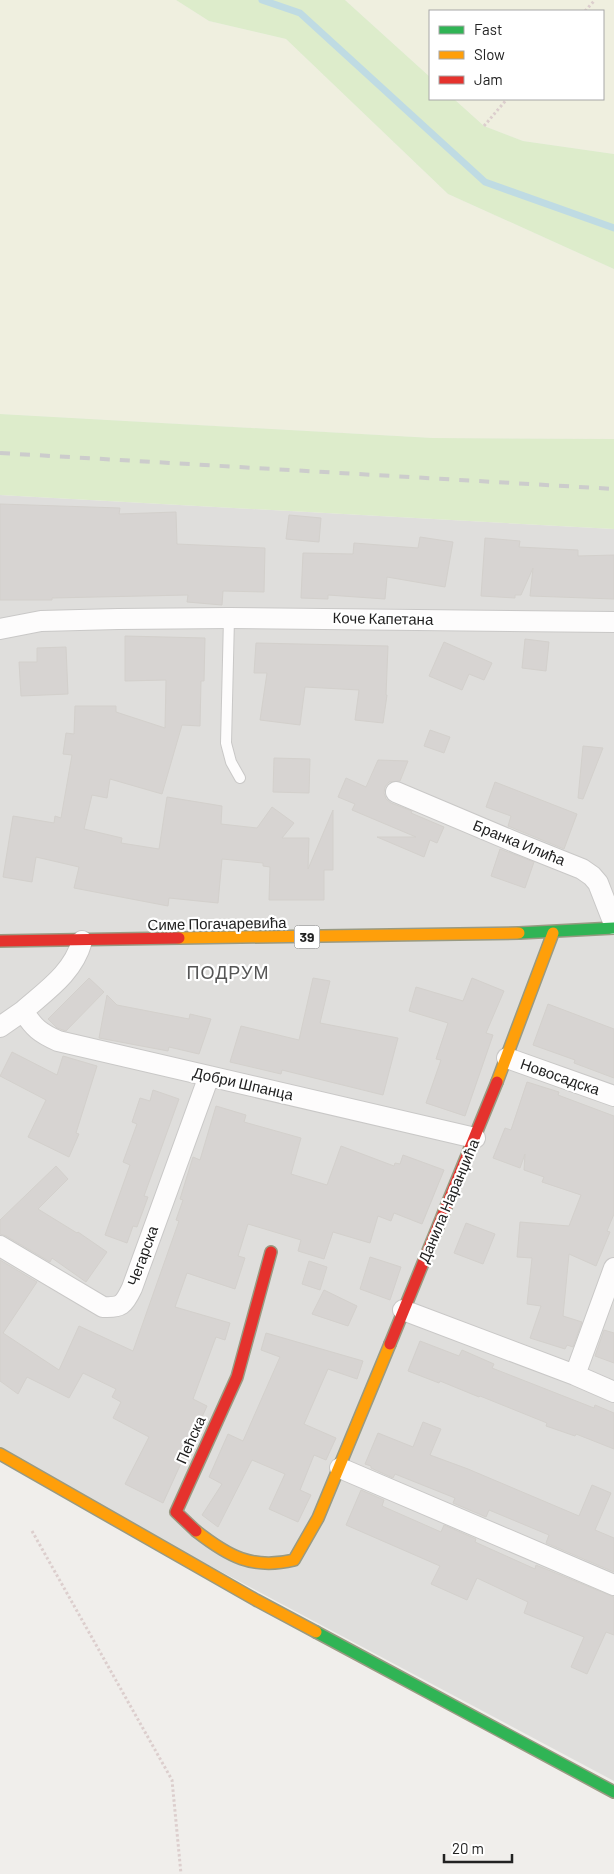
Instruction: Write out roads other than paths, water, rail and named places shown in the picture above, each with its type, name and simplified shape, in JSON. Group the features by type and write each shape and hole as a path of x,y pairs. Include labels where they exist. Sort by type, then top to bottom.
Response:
{"main road":[{"name":"Симе Погачаревића","path":"0,941 553,933 614,928"},
{"name":"Данила Наранџића","path":"294,1560 318,1518 340,1468 507,1058 553,933"},
{"name":"Пећска","path":"271,1252 237,1377 176,1512 201,1535 244,1560 258,1564 280,1564 294,1560"},
{"path":"0,1454 256,1600 614,1792"}],"street":[{"name":"Коче Капетана","path":"0,629 41,621 229,618 614,622"},
{"name":"Бранка Илића","path":"396,792 582,869 598,883 614,924"},
{"path":"0,1027 23,1011 62,978 75,960 82,941"},
{"name":"Добри Шпанца","path":"23,1011 31,1024 41,1034 58,1041 475,1138"},
{"name":"Новосадска","path":"507,1058 614,1096"},
{"name":"Чегарска","path":"0,1246 102,1307 116,1308 126,1302 209,1076"},
{"path":"574,1375 614,1268"},
{"path":"403,1310 614,1392"},
{"path":"340,1468 614,1584"}],"lane":[{"path":"229,618 226,743 231,762 240,778"}],"waterway":[{"path":"262,0 300,13 485,182 614,228"}],"railway":[{"path":"0,453 614,489"}],"district":[{"name":"ПОДРУМ","path":"228,973"}]}
